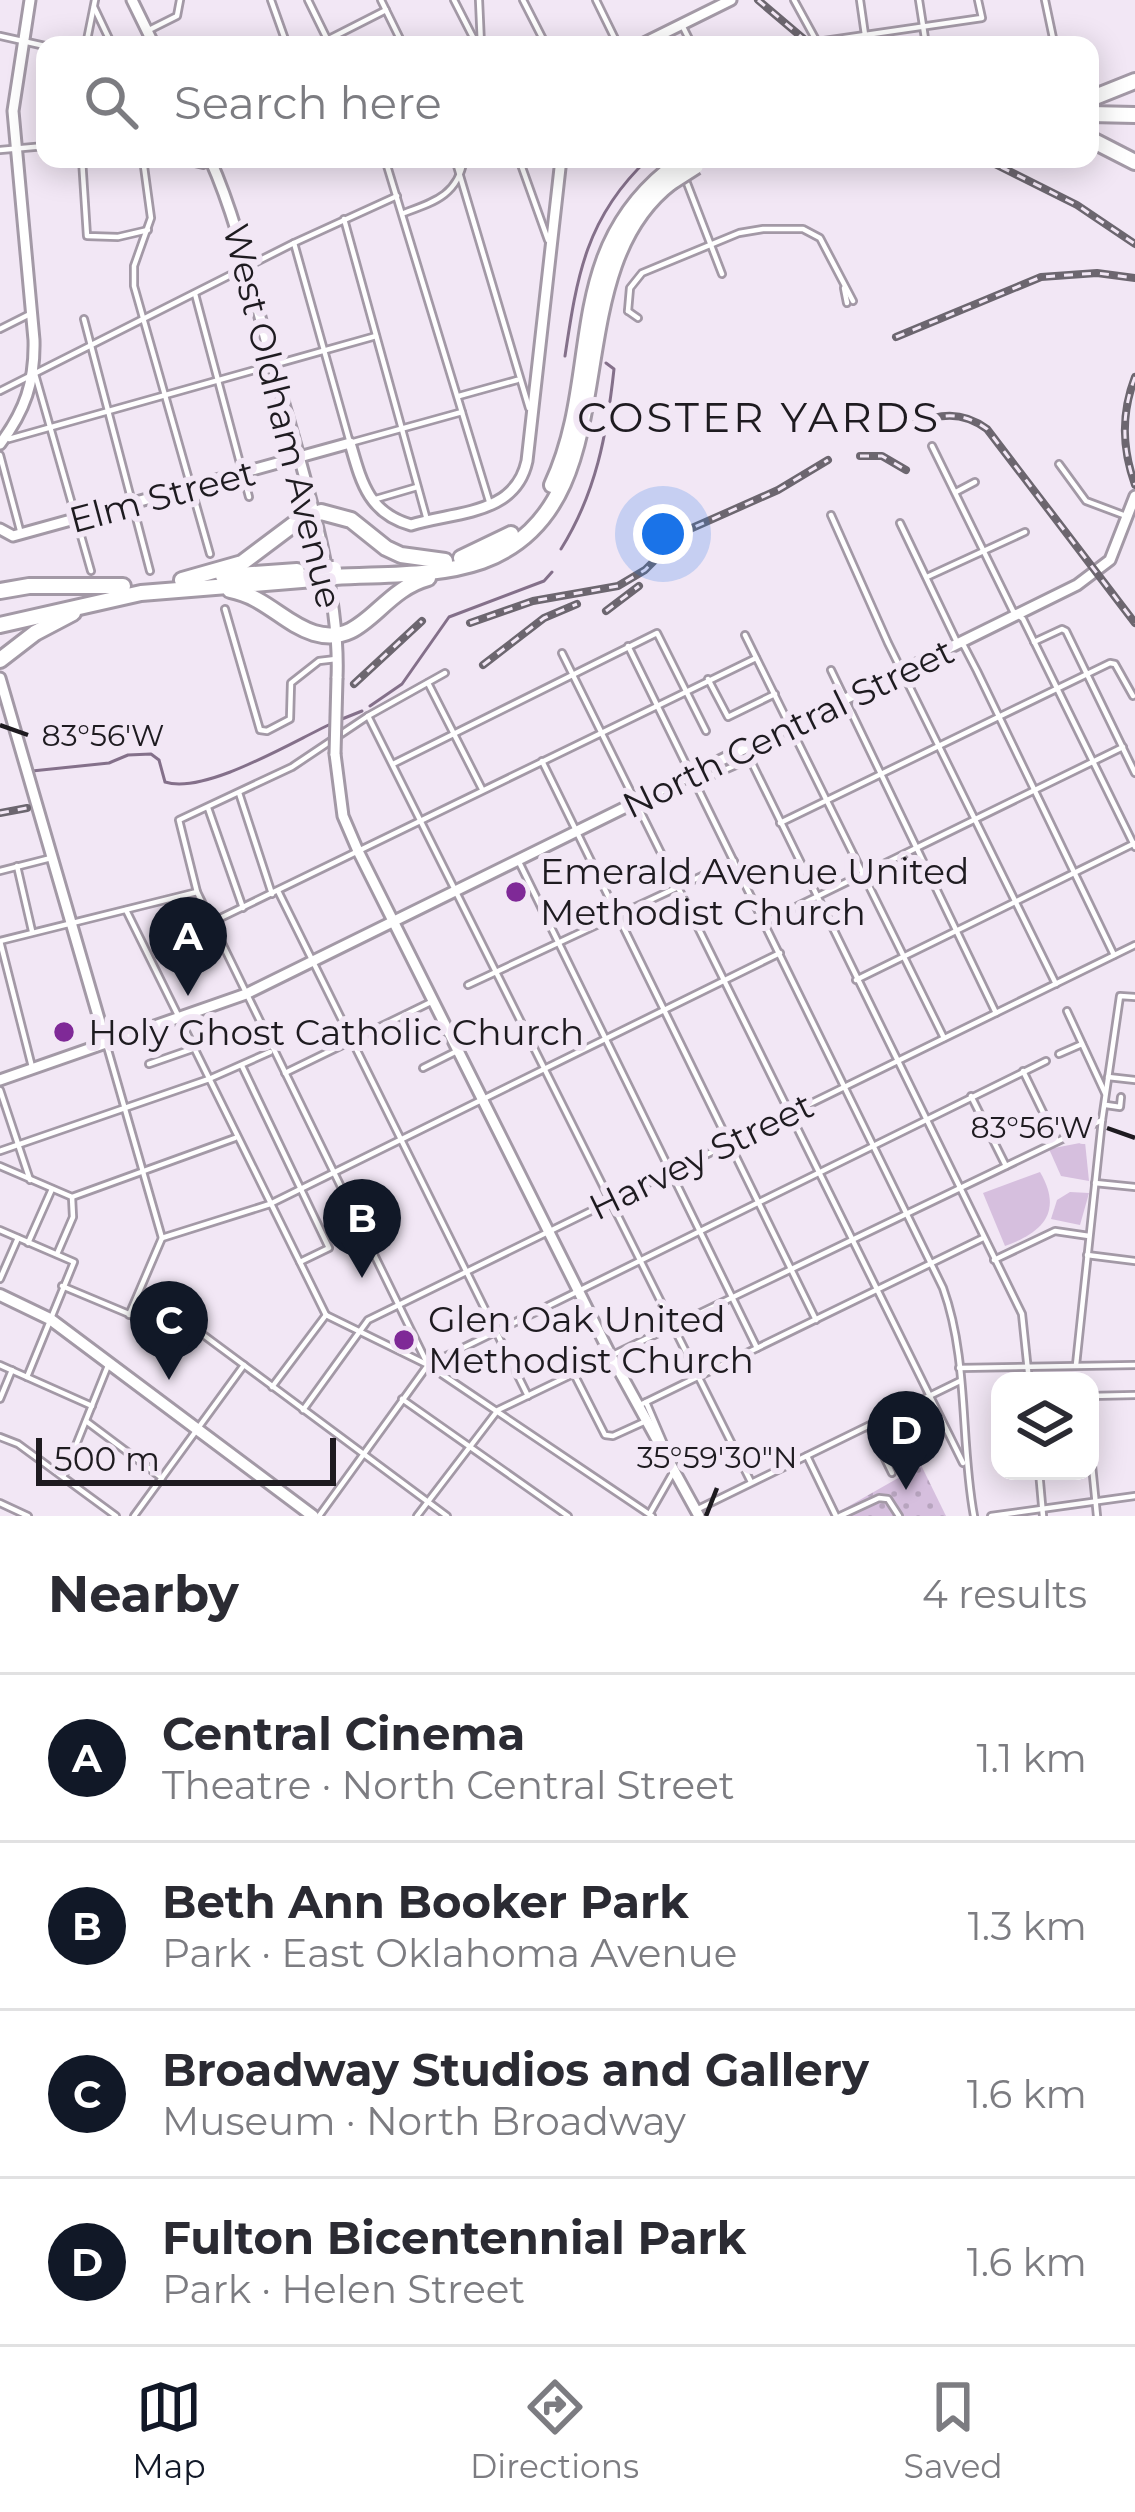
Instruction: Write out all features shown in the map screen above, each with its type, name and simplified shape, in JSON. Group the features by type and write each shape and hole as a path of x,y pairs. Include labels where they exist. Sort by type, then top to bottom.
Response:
{"highway":[{"path":"1099,95 1135,81"},
{"path":"1099,118 1135,119"},
{"path":"1099,144 1135,162"},
{"path":"0,592 29,586 122,586 452,564 480,561 514,543 554,501 578,439 613,258 642,208 671,171"},
{"path":"182,580 256,556 313,513 341,514 401,555 452,564"},
{"path":"201,587 250,595 309,631 338,636 358,628 399,589 452,564"},
{"path":"0,621 105,599 313,574"},
{"path":"0,621 122,586"},
{"path":"0,660 55,621 105,599"}],"main road":[{"path":"2,442 22,413 34,373 13,111 30,0"},
{"path":"132,0 150,36"},
{"path":"659,36 731,0"},
{"name":"West Oldham Avenue","path":"215,168 232,212 299,458 338,636 335,754 343,816 611,1356 642,1404 646,1421 698,1513"},
{"path":"350,443 368,498 404,523 490,506 510,495 524,474 560,168"},
{"name":"Elm Street","path":"0,529 21,534 350,443"},
{"name":"North Central Street","path":"0,1080 246,994 695,778 1019,615 1097,573 1110,560 1135,496"},
{"path":"0,678 106,1042"},
{"path":"0,1295 50,1319 316,1516"}],"street":[{"path":"147,31 177,16 180,0"},
{"path":"271,0 284,36"},
{"path":"308,0 326,36"},
{"path":"381,0 399,36"},
{"path":"454,0 474,36"},
{"path":"478,0 479,36"},
{"path":"523,0 541,36"},
{"path":"596,0 614,36"},
{"path":"860,0 865,35"},
{"path":"920,0 925,36"},
{"path":"857,36 982,18 978,0"},
{"path":"1045,0 1053,36"},
{"path":"796,2 814,36"},
{"path":"88,36 95,3"},
{"path":"95,3 108,36"},
{"path":"340,36 386,10"},
{"path":"682,25 688,36"},
{"path":"0,36 36,44"},
{"path":"0,150 36,147"},
{"path":"83,168 87,236 118,237 148,230"},
{"path":"144,168 151,218 134,266 134,286 210,554"},
{"path":"388,168 490,506"},
{"path":"460,168 531,413"},
{"path":"522,168 552,251"},
{"path":"671,171 699,211 722,274"},
{"path":"404,213 443,198 460,177"},
{"path":"0,391 294,242 397,196"},
{"path":"344,218 427,520"},
{"path":"628,311 630,288 642,273 750,231 803,229 827,245 850,302"},
{"path":"294,242 350,443"},
{"path":"194,293 249,497"},
{"path":"0,329 32,314"},
{"path":"84,319 150,571"},
{"path":"2,442 376,336"},
{"path":"34,373 91,571"},
{"path":"459,396 520,379"},
{"name":"Elm Street","path":"350,443 463,412"},
{"path":"856,980 1134,845 932,446"},
{"path":"0,455 21,534"},
{"path":"1059,464 1087,501 1126,516"},
{"path":"956,492 975,482"},
{"path":"368,498 417,487"},
{"path":"831,515 1056,984"},
{"path":"900,523 1114,955"},
{"path":"927,577 1025,532"},
{"path":"225,609 260,730 290,719 291,682 319,661 338,659"},
{"path":"1034,642 1064,629 1135,773"},
{"path":"393,764 657,633 706,731"},
{"path":"745,635 944,1038"},
{"path":"628,646 944,1288 962,1381 965,1468 974,1516"},
{"path":"562,653 965,1468"},
{"path":"212,922 756,658"},
{"path":"780,824 1110,663 1133,695"},
{"path":"831,670 996,1013"},
{"path":"428,1365 197,892 179,820 292,767 368,716 445,674"},
{"path":"708,679 728,717 775,694"},
{"path":"428,682 482,789"},
{"path":"368,716 751,1482"},
{"path":"765,922 1123,747"},
{"path":"695,778 750,759 1022,1314 1028,1372"},
{"path":"542,761 816,1320"},
{"path":"239,793 275,892 314,961 527,1396"},
{"path":"208,808 242,908"},
{"path":"0,871 51,858"},
{"path":"518,860 758,1348"},
{"path":"468,985 735,861"},
{"path":"17,866 32,933"},
{"path":"32,1067 0,941 197,892"},
{"path":"126,910 326,1315 428,1365 650,1516 674,1471"},
{"name":"Harvey Street","path":"303,1410 368,1319 1135,945"},
{"path":"161,1238 270,1204 780,953"},
{"path":"1076,1365 1120,996 1135,997"},
{"path":"285,1073 435,1000"},
{"path":"1067,1010 1106,1094"},
{"path":"106,1042 161,1238 129,1315"},
{"path":"1059,1054 1082,1044"},
{"path":"149,1064 195,1048"},
{"path":"423,1068 460,1050"},
{"path":"0,1151 209,1079 273,1051"},
{"path":"316,1516 428,1365 1046,1061"},
{"path":"242,1066 328,1248 299,1262"},
{"path":"1024,1071 1057,1141"},
{"path":"1108,1077 1135,1080"},
{"path":"0,1090 30,1180"},
{"path":"971,1096 1006,1166"},
{"path":"1105,1105 1120,1107 1121,1097"},
{"path":"417,1516 498,1410 1102,1120"},
{"path":"0,1166 72,1197 237,1137"},
{"path":"1095,1184 1135,1187"},
{"path":"28,1243 52,1189"},
{"path":"57,1254 73,1217 72,1197"},
{"path":"0,1230 74,1262 27,1377"},
{"path":"994,1260 1055,1231 1089,1236"},
{"path":"0,1279 17,1238"},
{"path":"666,1456 642,1404 983,1238"},
{"path":"1087,1256 1135,1261"},
{"path":"62,1286 148,1322 190,1325 447,1516"},
{"path":"272,1387 326,1315"},
{"path":"63,1477 110,1363"},
{"path":"0,1365 92,1406"},
{"path":"134,1516 244,1365"},
{"path":"959,1368 1135,1365"},
{"path":"0,1399 12,1370"},
{"path":"574,1374 605,1435 646,1421"},
{"path":"698,1513 751,1482 962,1381"},
{"path":"1099,1396 1135,1395"},
{"path":"402,1399 568,1516"},
{"path":"86,1421 162,1478"},
{"path":"869,1426 892,1473"},
{"path":"0,1437 18,1444 116,1516"},
{"path":"807,1456 838,1516 879,1498 888,1499 899,1516"},
{"path":"1040,1480 1043,1513"},
{"path":"1094,1480 1097,1516"},
{"path":"991,1516 1043,1513 1135,1496"},
{"path":"0,1503 28,1516"}],"shaded area":[{"path":"1085,1142 1089,1181 1061,1176 1049,1149"},
{"path":"1040,1172 1050,1199 1045,1220 1029,1235 1005,1246 983,1193"},
{"path":"1070,1192 1089,1193 1080,1225 1051,1219 1057,1200"},
{"path":"921,1465 946,1516 836,1516 835,1514"}],"waterway":[{"path":"565,356 588,249 611,203 639,168"},
{"path":"561,549 598,462 614,369 606,363"},
{"path":"370,706 402,684 449,617 544,581 552,572"},
{"path":"342,719 362,711"},
{"path":"32,771 151,754 159,760 165,782 203,781 250,764 333,723"}],"railway":[{"path":"758,0 800,36"},
{"path":"1003,168 1077,205 1135,244"},
{"path":"896,337 1041,277 1097,273 1135,278"},
{"path":"1135,377 1125,431 1135,485"},
{"path":"911,425 950,416 987,429 1135,623"},
{"path":"860,456 882,456 906,470"},
{"path":"470,623 533,601 618,586 645,570 683,532 778,490 828,460"},
{"path":"606,611 639,586"},
{"path":"483,665 544,618 577,604"},
{"path":"354,684 422,621"},
{"path":"0,813 27,808"}],"place":[{"name":"Emerald Avenue United Methodist Church","path":"516,892"},
{"name":"Central Cinema","path":"188,996"},
{"name":"Holy Ghost Catholic Church","path":"64,1032"},
{"name":"Beth Ann Booker Park","path":"362,1278"},
{"name":"Glen Oak United Methodist Church","path":"404,1340"},
{"name":"Broadway Studios and Gallery","path":"169,1380"},
{"name":"Fulton Bicentennial Park","path":"906,1490"}],"district":[{"name":"COSTER YARDS","path":"759,417"}]}
